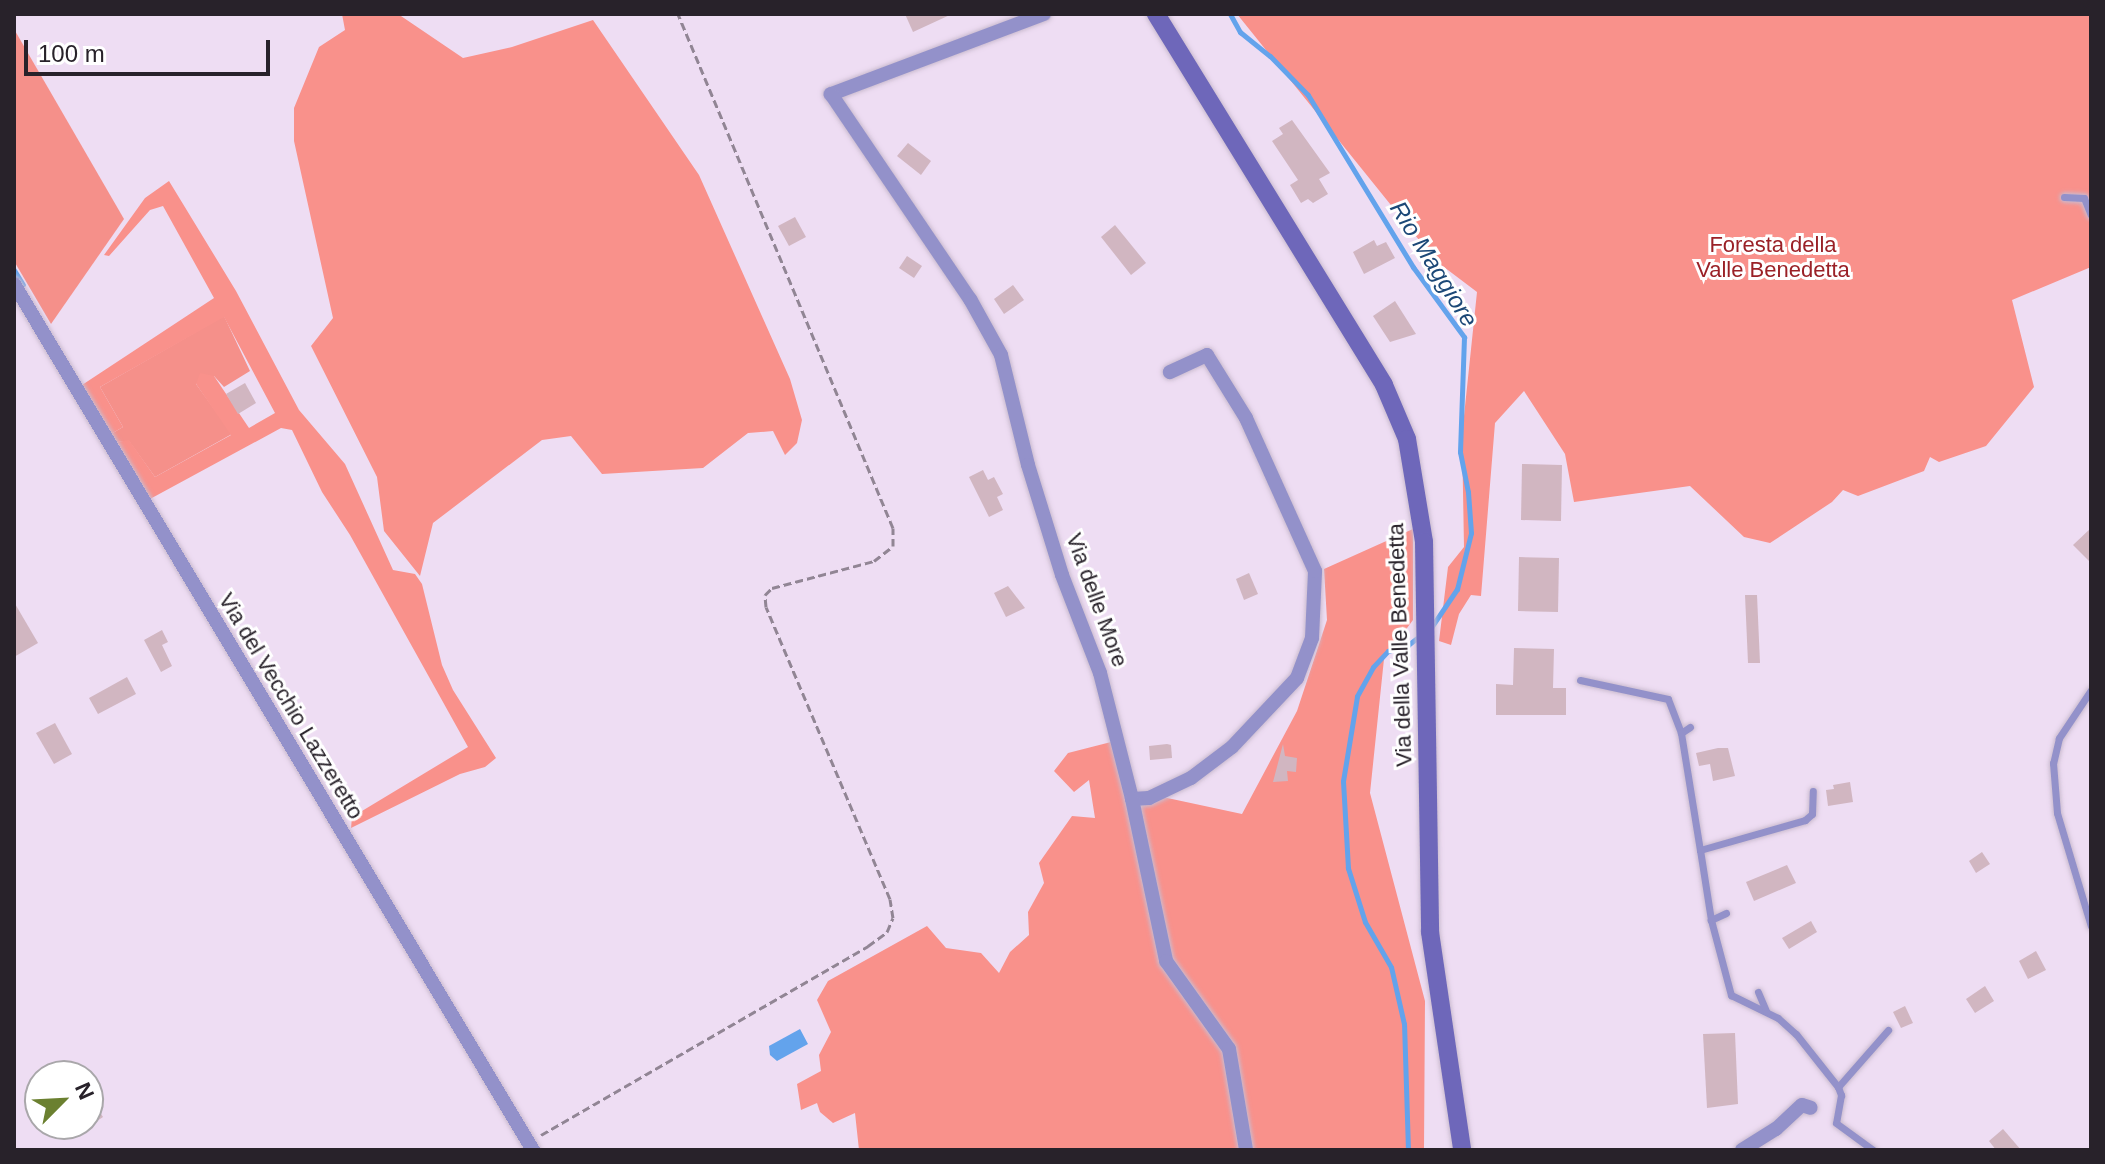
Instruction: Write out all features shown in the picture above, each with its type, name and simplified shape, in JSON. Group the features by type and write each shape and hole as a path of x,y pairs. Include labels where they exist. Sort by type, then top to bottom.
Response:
{"main road":[{"name":"Via della Valle Benedetta","path":"1156,14 1384,385 1407,439 1419,496 1425,614 1430,932 1462,1150"}],"street":[{"name":"Via delle More","path":"1044,14 831,94 970,299 1001,355 1028,465 1062,575 1100,673 1132,799"},
{"name":"Via del Vecchio Lazzeretto","path":"14,284 66,381 192,593 216,626 466,1047 530,1146"},
{"path":"1170,372 1207,355 1246,418 1315,571 1312,638 1297,678 1232,747 1191,778 1149,798 1132,799 1166,961 1229,1049 1246,1150"},
{"path":"1742,1150 1776,1129 1802,1105 1811,1108"}],"lane":[{"path":"2064,197 2084,198 2091,215"},
{"path":"1580,680 1668,699 1681,733 1711,920 1731,995 1766,1011 1796,1034 1838,1087 1841,1095 1836,1123 1873,1150"},
{"path":"2091,690 2059,738 2053,763 2057,813 2091,926"},
{"path":"1681,733 1690,727"},
{"path":"1700,850 1805,820 1812,814 1813,791"},
{"path":"1711,920 1726,913"},
{"path":"1758,992 1766,1011"},
{"path":"1838,1087 1888,1030"}],"path":[{"path":"530,1146 868,946 887,932 893,918 890,899 766,607 765,595 772,588 874,561 893,546 893,528 678,14"}],"shaded area":[{"path":"14,29 124,219 51,324 14,261"},
{"path":"224,316 250,371 224,387 214,376 196,384 232,434 155,477 129,441 117,442 111,434 123,427 100,387"}],"green space":[{"path":"342,14 398,14 463,58 512,47 593,20 699,175 790,379 802,420 797,443 785,455 773,431 748,433 703,468 602,474 571,436 542,440 433,523 420,576 384,531 377,477 311,346 333,318 294,141 294,108 319,47 345,30"},
{"name":"Foresta della Valle Benedetta","path":"1237,14 2091,14 2091,267 2012,300 2034,387 1986,446 1939,462 1930,457 1924,471 1858,496 1843,490 1832,502 1770,543 1744,537 1690,486 1574,502 1565,454 1524,391 1495,423 1481,596 1471,595 1459,614 1451,645 1439,641 1448,567 1464,547 1462,435 1477,292 1436,261"},
{"path":"169,181 236,291 299,410 345,464 393,570 415,574 422,584 442,665 453,690 496,758 485,767 460,774 351,828 352,817 468,747 350,535 322,492 292,430 281,428 150,499 117,442 129,440 155,477 231,435 196,384 200,373 214,376 249,428 275,413 224,317 100,387 123,427 111,434 82,385 214,298 163,206 150,210 109,256 104,255 145,198"},
{"path":"1413,529 1413,620 1384,659 1370,793 1425,1001 1424,1150 859,1150 855,1113 833,1123 820,1112 817,1103 801,1110 797,1084 821,1071 819,1055 831,1032 817,1000 828,981 927,926 946,948 981,953 999,973 1010,952 1029,935 1028,912 1044,883 1039,863 1072,816 1095,818 1089,780 1074,792 1054,771 1068,753 1111,742 1130,790 1242,814 1297,711 1327,620 1324,569"}],"water":[{"path":"800,1029 808,1044 777,1061 770,1055 769,1046"}],"building":[{"path":"905,14 952,14 913,32"},
{"path":"1292,120 1330,173 1319,179 1328,194 1313,203 1308,199 1301,203 1290,185 1298,180 1272,141 1283,134 1279,128"},
{"path":"908,143 931,161 921,175 897,156"},
{"path":"795,217 806,237 789,246 778,226"},
{"path":"1115,225 1146,263 1131,275 1101,237"},
{"path":"1374,240 1377,246 1386,242 1395,258 1364,274 1353,252"},
{"path":"907,256 922,266 914,278 899,268"},
{"path":"1013,285 1024,300 1004,314 994,299"},
{"path":"1395,301 1416,334 1390,342 1373,316"},
{"path":"245,383 256,403 238,414 226,394"},
{"path":"1522,464 1562,465 1561,521 1521,520"},
{"path":"983,470 988,480 994,477 1003,494 997,497 1003,510 989,517 969,477"},
{"path":"2091,528 2091,563 2073,545"},
{"path":"1519,557 1559,558 1558,612 1518,611"},
{"path":"1249,573 1258,594 1244,600 1236,579"},
{"path":"1008,586 1025,608 1006,617 994,593"},
{"path":"1745,595 1757,595 1760,663 1748,663"},
{"path":"14,602 38,643 14,657"},
{"path":"162,630 168,642 162,645 172,666 161,672 144,640"},
{"path":"1514,648 1554,649 1553,688 1566,688 1566,715 1496,715 1496,684 1513,685"},
{"path":"127,677 136,694 98,714 89,698"},
{"path":"55,723 72,754 54,764 36,733"},
{"path":"1283,744 1285,756 1297,758 1296,772 1287,771 1288,781 1273,782"},
{"path":"1171,745 1172,758 1150,760 1149,746"},
{"path":"1728,748 1735,776 1713,781 1710,764 1699,766 1696,753"},
{"path":"1850,782 1853,802 1828,806 1826,790 1834,789 1833,785"},
{"path":"1982,852 1990,864 1976,873 1969,861"},
{"path":"1787,865 1796,883 1754,901 1746,882"},
{"path":"1811,921 1817,932 1789,949 1782,938"},
{"path":"2036,951 2046,970 2028,979 2019,961"},
{"path":"1985,986 1994,1001 1975,1013 1966,999"},
{"path":"1905,1006 1913,1023 1901,1028 1893,1012"},
{"path":"1735,1033 1738,1104 1707,1108 1703,1034"},
{"path":"2003,1129 2021,1150 1996,1150 1989,1141"}],"waterway":[{"name":"Rio Maggiore","path":"1230,14 1240,32 1270,56 1308,95 1413,267 1464,337 1460,452 1468,492 1471,533 1457,589 1432,626"},
{"path":"14,270 23,285"},
{"name":"Rio Maggiore","path":"1408,1150 1404,1024 1391,967 1365,922 1348,868 1343,781 1357,696 1373,667 1388,651 1408,645 1421,635"}]}
